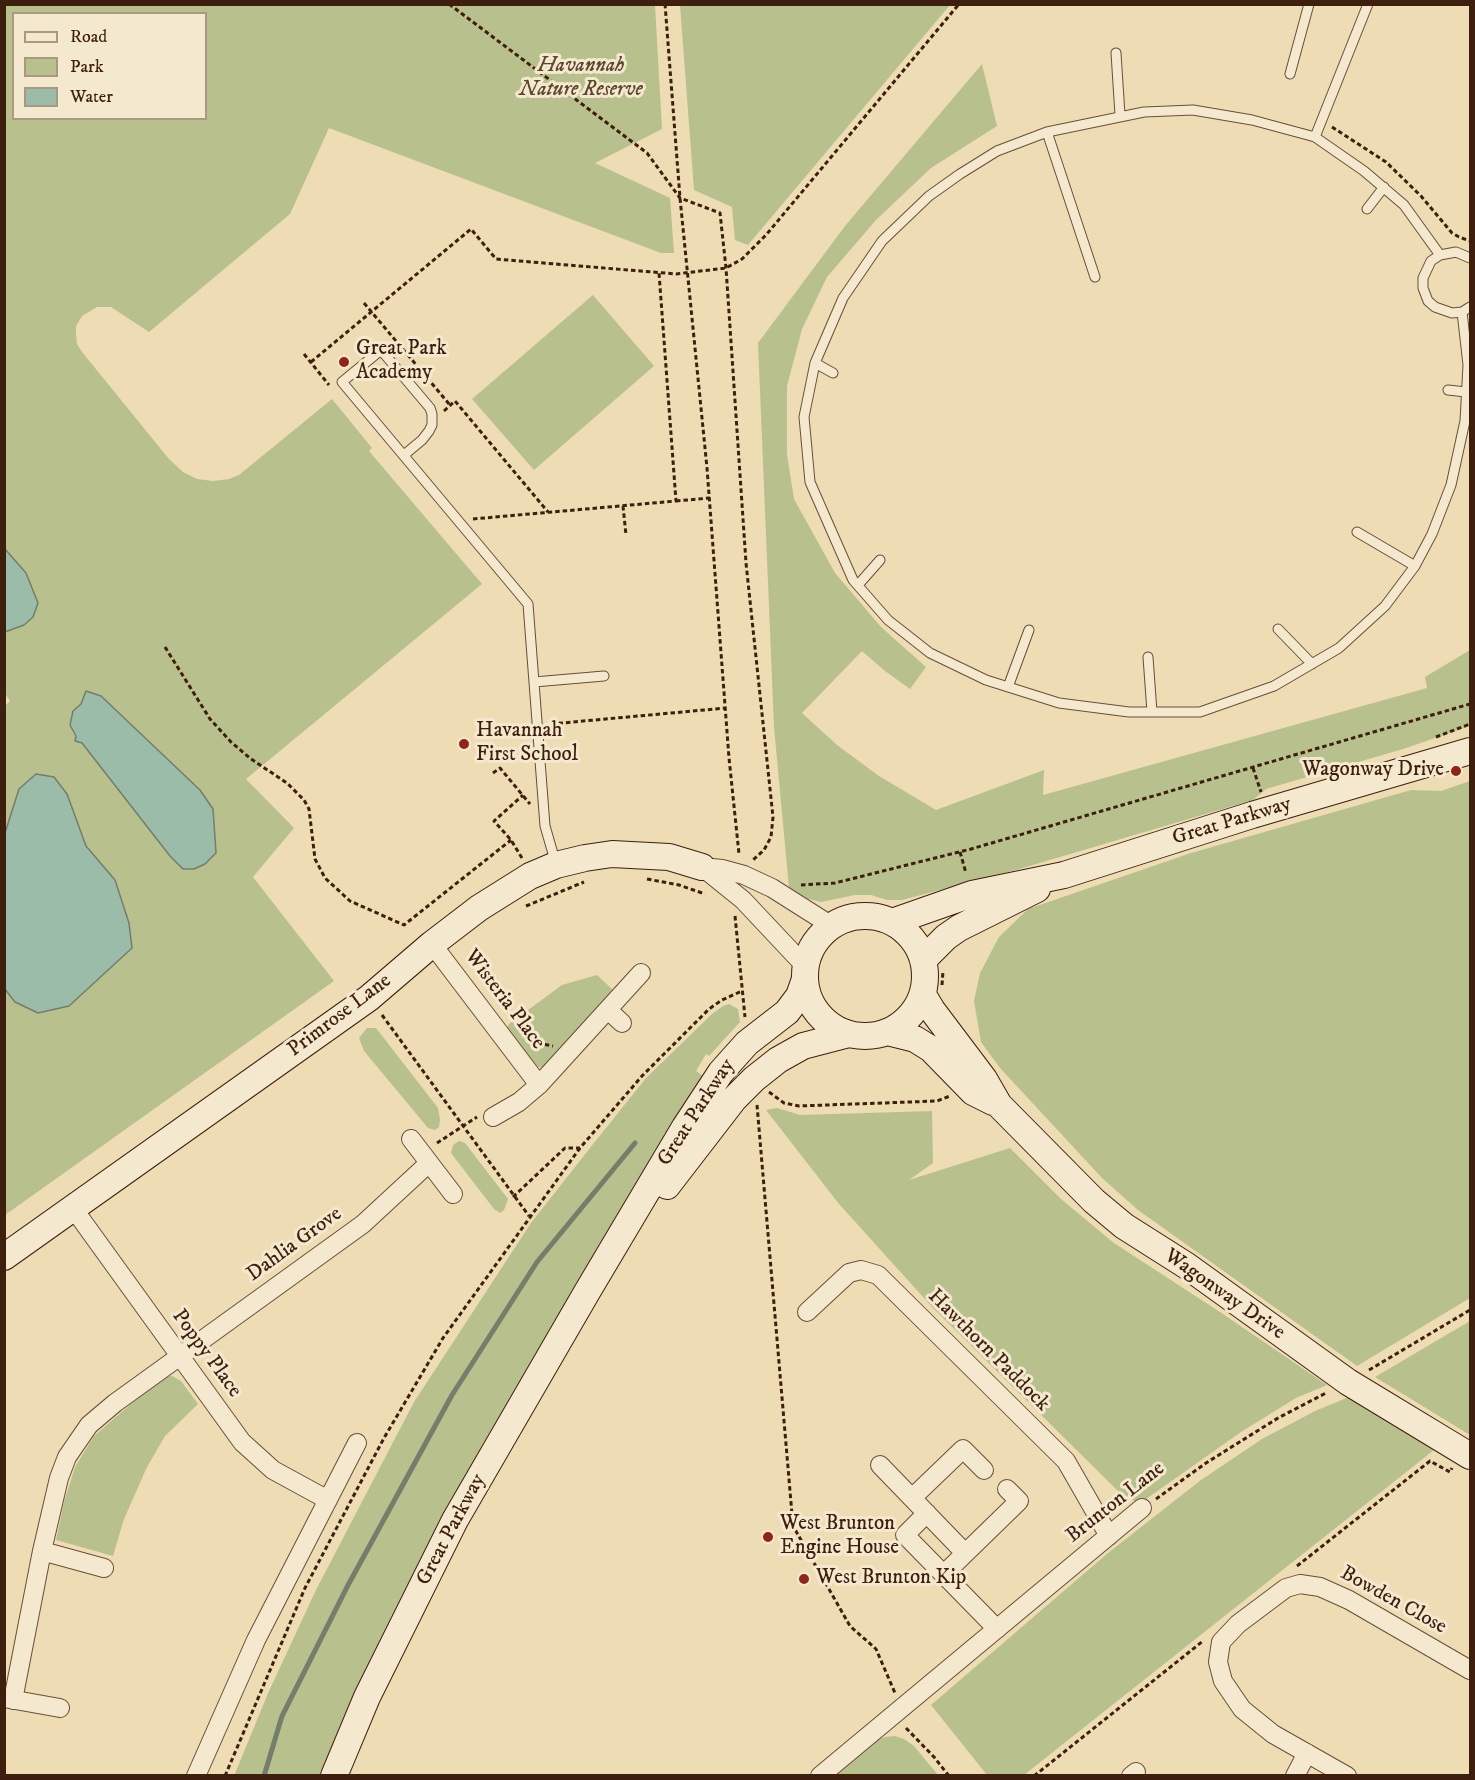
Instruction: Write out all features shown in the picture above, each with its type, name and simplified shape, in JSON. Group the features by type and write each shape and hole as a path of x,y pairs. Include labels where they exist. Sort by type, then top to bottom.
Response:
{"street":[{"name":"Great Parkway","path":"334,1776 367,1697 455,1520 587,1292 685,1127 721,1072 747,1043 787,1012 799,996 815,944 832,926 843,920 868,916 892,922 972,894 1064,875 1252,815 1470,751"},
{"name":"Primrose Lane","path":"4,1257 369,998 432,944 479,908 530,876 556,865 591,857 635,854 669,857 702,867 744,875 772,888 832,926"},
{"name":"Primrose Lane","path":"702,867 743,900 806,973"},
{"name":"Great Parkway","path":"934,962 937,945 959,928 1064,875"},
{"path":"887,1032 908,1018 933,994 925,972 934,962 912,938 892,922"},
{"name":"Wisteria Place","path":"432,944 539,1084"},
{"name":"Wisteria Place","path":"493,1117 519,1102 539,1084 641,973"},
{"path":"806,973 812,1003 818,1013 837,1029 849,1034"},
{"name":"Wagonway Drive","path":"933,994 932,1010 984,1079 999,1105 1094,1201 1124,1226 1187,1266 1348,1382 1470,1456"},
{"path":"608,1010 622,1023"},
{"name":"Great Parkway","path":"587,1292 703,1138 754,1079 778,1060 803,1046 849,1034 862,1036 887,1032"},
{"name":"Wagonway Drive","path":"887,1032 915,1040 932,1049 973,1092 999,1105"},
{"path":"411,1139 453,1194"},
{"name":"Dahlia Grove","path":"9,1699 59,1478 67,1457 89,1425 115,1403 363,1224 426,1158"},
{"name":"Poppy Place","path":"74,1208 242,1442 273,1470 328,1500"},
{"name":"Hawthorn Paddock","path":"807,1312 849,1273 861,1270 878,1275 1066,1461 1109,1536"},
{"path":"196,1776 256,1640 357,1443"},
{"path":"912,1498 963,1449 984,1470"},
{"path":"880,1465 965,1553"},
{"path":"944,1574 1019,1501 1007,1489"},
{"name":"Brunton Lane","path":"820,1776 1142,1508"},
{"path":"927,1513 905,1535 997,1629"},
{"path":"42,1551 104,1568"},
{"name":"Bowden Close","path":"1347,1776 1273,1734 1242,1709 1223,1681 1218,1662 1221,1642 1238,1624 1286,1588 1300,1584 1320,1587 1349,1600 1470,1670"},
{"path":"9,1699 60,1708"},
{"path":"1295,1776 1307,1753"}],"lane":[{"path":"1290,74 1309,4"},
{"path":"1315,137 1368,4"},
{"path":"1116,52 1120,115"},
{"path":"1440,255 1404,205 1384,187 1315,137 1252,120 1193,110 1144,112 1120,115 1047,132 997,151 929,196 882,240 843,298 815,363 804,417 810,482 854,580 888,620 930,653 986,680 1059,703 1129,712 1200,712 1274,686 1339,648 1385,606 1415,566 1432,534 1451,484 1465,421 1468,365 1466,310 1452,313 1435,307 1428,301 1423,288 1425,270 1431,261 1440,255 1456,252 1470,258"},
{"path":"1047,132 1095,277"},
{"path":"1368,209 1384,187"},
{"path":"404,455 422,441 429,432 433,420 430,408 381,350 342,382 528,604 545,826 556,865"},
{"path":"815,363 833,373"},
{"path":"1448,390 1466,392"},
{"path":"1357,532 1415,566"},
{"path":"858,585 880,560"},
{"path":"1278,629 1312,664"},
{"path":"1008,687 1029,630"},
{"path":"1148,657 1152,712"},
{"path":"534,682 604,676"}],"path":[{"path":"449,4 647,153 680,198 720,213 726,268 746,563 773,817 771,837 764,850 749,863 758,868"},
{"path":"666,4 680,198 710,498 739,857"},
{"path":"311,362 471,229 496,259 659,273 688,273 726,268 742,259 766,235 959,4"},
{"path":"1322,122 1353,139 1386,162 1421,196 1452,233 1470,241"},
{"path":"659,273 676,501"},
{"path":"364,303 450,405"},
{"path":"304,354 333,389"},
{"path":"433,420 455,401 548,512"},
{"path":"461,524 467,519 710,498"},
{"path":"623,506 626,534"},
{"path":"165,647 210,719 231,742 251,759 287,783 304,800 309,809 315,859 325,878 350,901 404,925 511,840"},
{"path":"794,884 816,886 835,883 971,849 1470,704"},
{"path":"538,726 726,708"},
{"path":"494,773 500,768 530,804"},
{"path":"529,792 531,814"},
{"path":"523,795 494,821 511,840 530,876"},
{"path":"644,879 698,890 713,898"},
{"path":"522,908 589,880"},
{"path":"734,912 746,1023"},
{"path":"933,994 942,973 934,962"},
{"path":"225,1776 305,1588 384,1438 442,1338 580,1148 642,1076 694,1022 722,1000 742,991"},
{"path":"379,1011 529,1217"},
{"path":"504,1038 572,1049"},
{"path":"767,1091 784,1103 800,1106 937,1101 960,1093"},
{"path":"757,1101 793,1526 850,1626 876,1649 897,1712 949,1776"},
{"path":"426,1158 464,1125 488,1110 493,1117"},
{"path":"513,1197 565,1148 580,1148"},
{"name":"Brunton Lane","path":"1142,1508 1206,1463 1269,1424 1348,1382 1470,1310"}],"green space":[{"path":"680,4 950,5 748,245 735,240 732,207 694,190"},
{"name":"Havannah Nature Reserve","path":"5,5 655,5 662,129 595,163 670,198 674,253 661,253 329,128 290,214 149,332 111,307 97,307 82,316 76,326 77,344 82,352 169,459 183,472 197,479 213,481 239,475 332,399 372,448 369,451 482,584 246,779 294,828 253,877 334,981 5,1215 4,707 10,701 4,692"},
{"path":"982,64 997,126 931,168 876,220 827,277 802,329 787,386 787,455 794,499 835,573 881,627 926,667 910,689 862,651 802,713 837,745 879,776 936,810 1044,770 1043,795 1427,688 1425,677 1470,650 1470,726 1403,749 1266,789 1253,800 1016,870 902,900 855,895 821,902 805,898 789,888 774,727 758,343 845,226"},
{"path":"593,295 654,366 534,470 472,399"},
{"path":"1470,781 1470,1298 1357,1366 1138,1210 1102,1178 1000,1068 981,1042 974,1001 980,973 999,937 1028,909 1191,853 1411,790 1441,791"},
{"path":"597,975 614,991 546,1069 536,1066 507,1029 509,1024 562,985"},
{"path":"729,1004 738,1009 740,1022 709,1056 706,1054 696,1071 706,1078 494,1428 420,1560 319,1775 234,1776 269,1691 316,1590 414,1402 531,1223 586,1153 646,1078 712,1014"},
{"path":"367,1028 376,1028 438,1108 440,1120 439,1127 435,1130 428,1128 364,1051 359,1038"},
{"path":"777,1108 800,1115 932,1111 933,1163 909,1180 1010,1148 1061,1199 1114,1243 1327,1385 1296,1398 1241,1432 1139,1504 1117,1490 933,1308 839,1204 766,1110"},
{"path":"459,1141 465,1143 508,1199 504,1210 500,1213 494,1209 451,1153 453,1145"},
{"path":"1470,1321 1470,1435 1375,1377"},
{"path":"168,1376 181,1381 198,1404 165,1436 147,1467 124,1519 113,1556 56,1540 64,1502 75,1467 94,1436 156,1382"},
{"path":"1349,1397 1434,1450 1024,1775 987,1775 931,1705 1108,1553 1201,1480 1262,1439 1315,1411"},
{"path":"895,1736 914,1746 938,1775 834,1776 873,1742"}],"water":[{"path":"5,549 26,573 38,603 33,617 24,625 5,632"},
{"path":"86,691 101,696 200,790 213,809 216,853 205,864 194,869 183,869 170,856 82,743 75,741 76,736 70,725 73,711 81,704"},
{"path":"36,774 54,777 67,794 86,846 115,880 129,923 132,948 69,1006 38,1013 15,1002 4,988 5,833 19,789"}],"waterway":[{"path":"264,1776 282,1716 347,1587 452,1395 537,1262 635,1143"}],"place":[{"name":"Great Park Academy","path":"344,362"},
{"name":"Havannah First School","path":"464,744"},
{"name":"Wagonway Drive","path":"1456,771"},
{"name":"West Brunton Engine House","path":"768,1537"},
{"name":"West Brunton Kip","path":"804,1579"}]}
